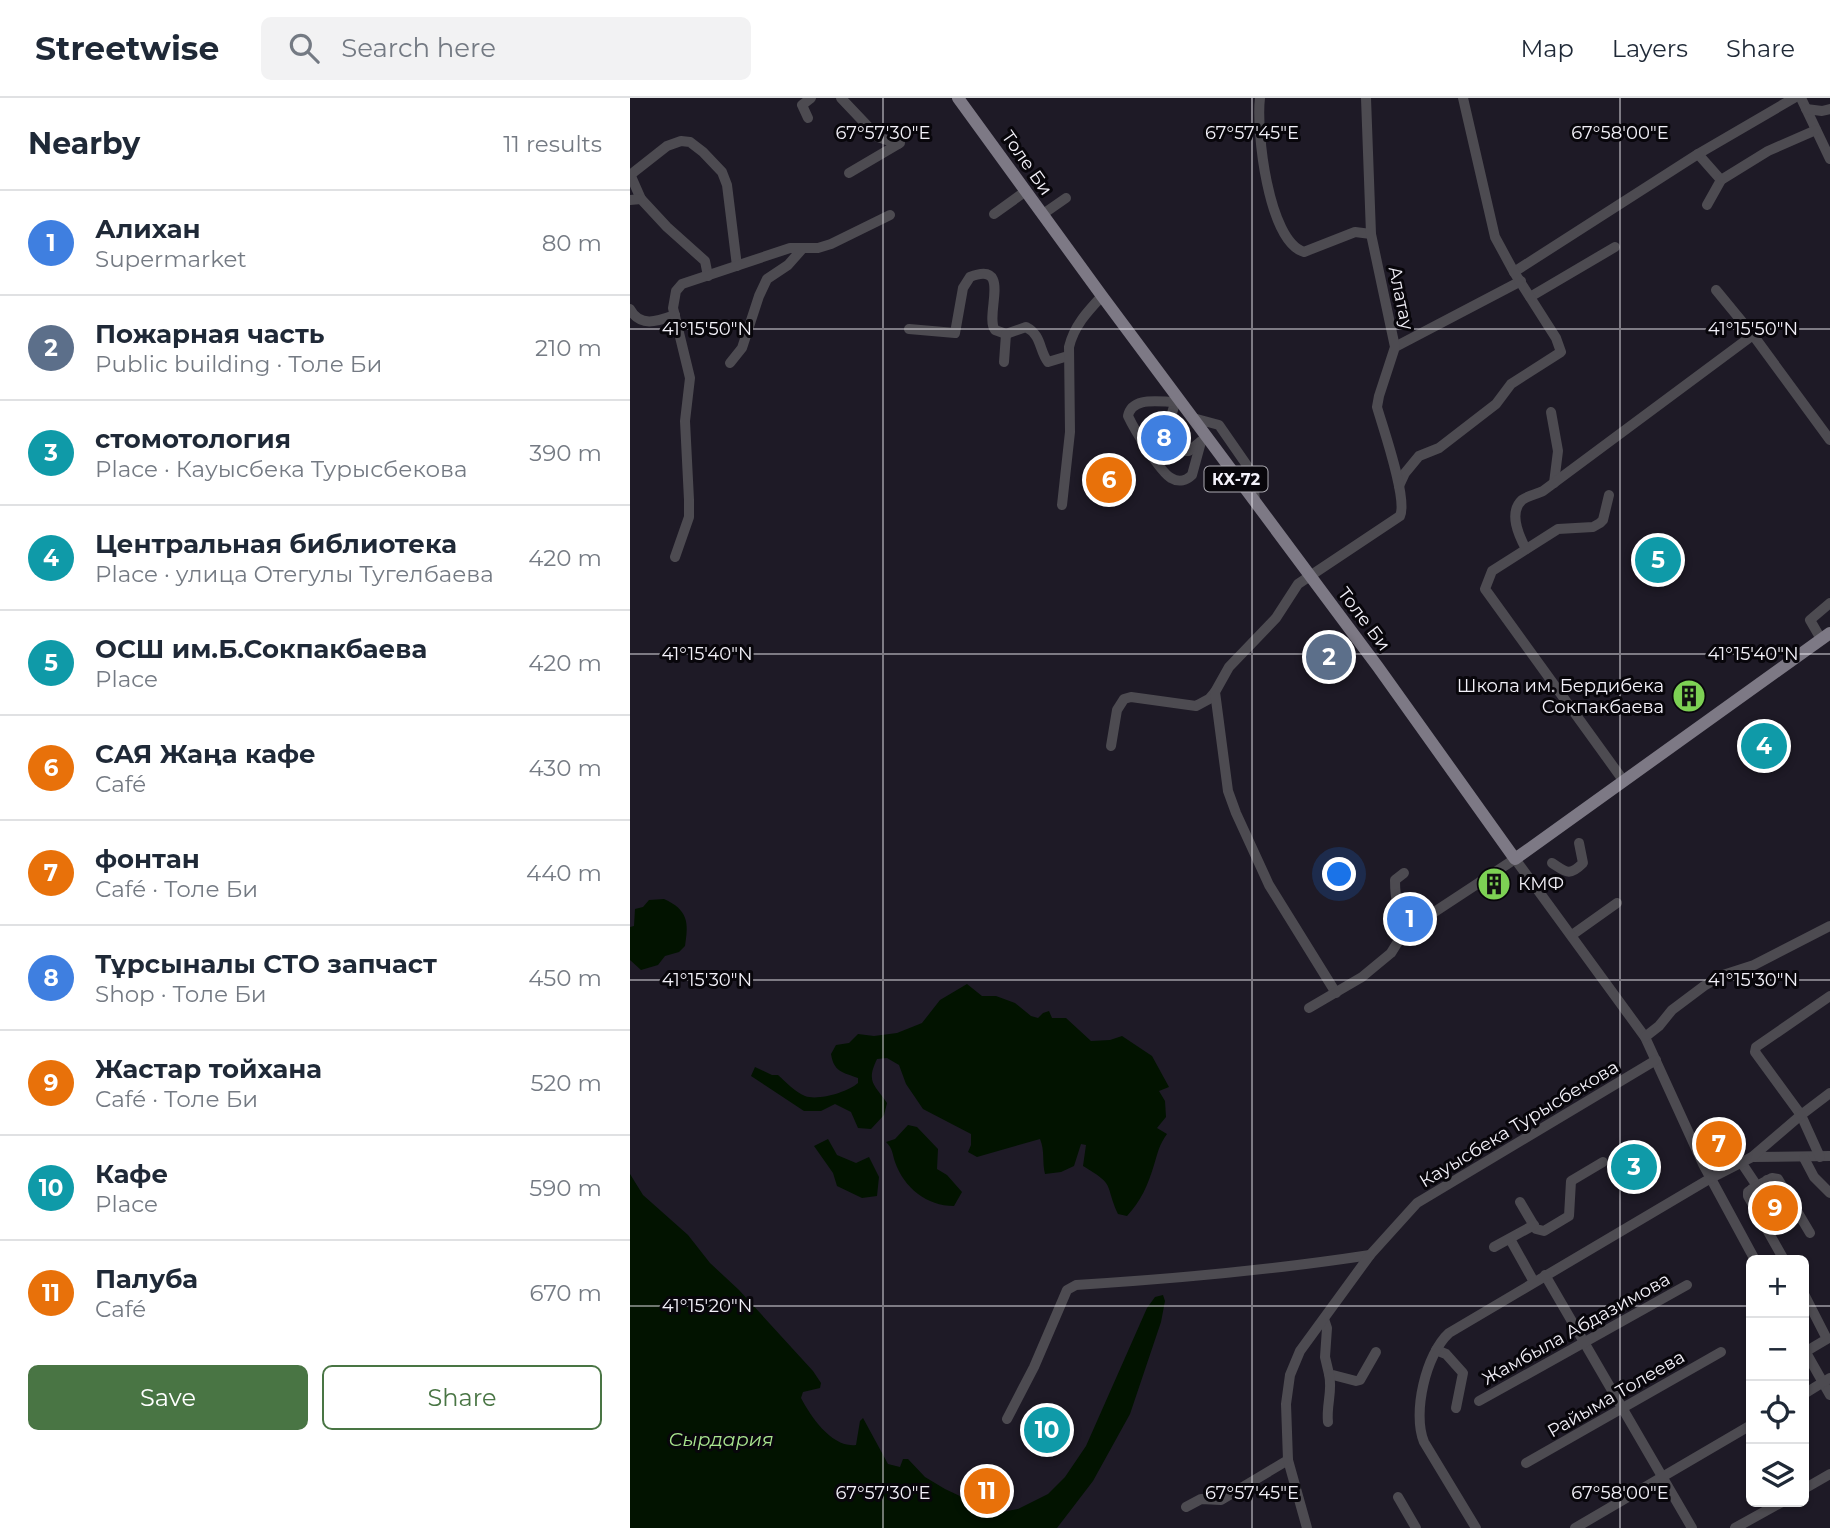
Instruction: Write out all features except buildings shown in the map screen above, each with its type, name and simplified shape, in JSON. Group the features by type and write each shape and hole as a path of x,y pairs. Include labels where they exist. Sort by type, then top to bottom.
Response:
{"main road":[{"name":"Толе Би","path":"958,98 1192,418 1204,440 1309,575 1515,859"},
{"path":"1515,859 1825,636"}],"street":[{"path":"808,118 802,105 811,98"},
{"path":"841,98 878,137 901,142 849,173"},
{"path":"1260,98 1258,112 1262,159 1273,203 1287,239 1299,251 1304,252 1355,232 1371,234"},
{"name":"Алатау","path":"1309,575 1400,516 1403,505 1377,407 1378,396 1395,347 1371,234 1366,98"},
{"path":"1399,486 1405,472 1419,456 1439,448 1496,404 1511,384 1561,352 1556,338 1500,249 1490,222 1463,98"},
{"path":"1395,347 1517,277 1698,154 1794,98"},
{"path":"1801,98 1830,159"},
{"path":"1806,109 1830,109"},
{"path":"1707,205 1721,180 1768,151 1816,130"},
{"path":"713,274 705,261 636,200 630,175 667,146 681,141 690,142 722,172 727,185 737,266"},
{"path":"1698,154 1721,180"},
{"path":"994,214 1026,191"},
{"path":"1043,214 1066,198"},
{"path":"675,557 689,517 685,421 690,378 673,307 676,291 682,284 790,248 818,248 831,244 890,215"},
{"path":"1530,297 1615,247"},
{"path":"730,363 742,348 767,279 788,265 803,248"},
{"path":"909,330 955,333 963,288 970,277 984,275 992,278 996,285 992,326 997,332 1006,334 1026,327 1035,333 1044,359 1048,362 1068,356"},
{"path":"1716,290 1753,335 1830,440"},
{"path":"1062,505 1070,432 1068,356 1076,327 1101,296"},
{"path":"630,309 635,318 642,321 660,320 675,315"},
{"path":"1004,362 1006,334"},
{"path":"1526,549 1518,533 1516,509 1524,499 1543,491 1753,335"},
{"path":"1176,399 1167,429 1184,451 1189,451 1204,440 1192,475 1185,480 1174,480 1164,471 1128,416 1130,408 1135,404 1176,399"},
{"path":"1550,412 1558,451 1554,483"},
{"path":"1192,418 1219,425 1253,474 1255,503"},
{"path":"1609,495 1603,520 1596,526 1558,529 1492,570 1485,589 1623,780"},
{"path":"1111,746 1117,710 1124,699 1131,697 1196,706 1209,699 1229,667 1276,618 1297,584 1309,575"},
{"path":"1825,636 1810,620 1830,603"},
{"path":"1215,692 1228,791 1232,803 1269,885 1336,993"},
{"path":"1552,863 1566,872 1573,871 1583,863 1579,843"},
{"path":"1309,1007 1362,976 1391,953 1402,934 1515,859"},
{"name":"Толе Би","path":"1515,859 1645,1037 1712,1182 1752,1255"},
{"path":"1404,873 1395,880 1396,901 1399,916 1409,929"},
{"path":"1572,934 1617,903"},
{"path":"1645,1037 1659,1026 1672,1010 1704,986 1723,975 1754,965 1830,926"},
{"path":"1752,1157 1825,1157 1801,1115 1756,1056 1755,1050 1830,996"},
{"name":"Кауысбека Турысбекова","path":"1307,1528 1288,1460 1286,1404 1290,1375 1300,1351 1370,1255 1417,1203 1656,1060"},
{"path":"1472,1526 1419,1430 1419,1410 1432,1358 1440,1341 1545,1275 1752,1157 1830,1093"},
{"path":"1804,1158 1815,1177 1830,1193"},
{"path":"1520,1202 1534,1225 1544,1231 1569,1216 1571,1181 1603,1162"},
{"path":"1741,1162 1755,1187 1758,1200 1766,1202 1773,1192 1767,1180"},
{"path":"1781,1255 1748,1192 1767,1180 1778,1179 1810,1233"},
{"path":"1494,1247 1534,1225"},
{"path":"1510,1239 1534,1282"},
{"path":"1007,1419 1034,1367 1067,1290 1076,1285 1195,1278 1370,1255"},
{"path":"1545,1275 1692,1528"},
{"name":"Жамбыла Абдазимова","path":"1479,1401 1687,1285"},
{"path":"1809,1349 1827,1339 1810,1305"},
{"path":"1324,1319 1327,1328 1325,1357 1331,1385 1328,1422"},
{"path":"1436,1350 1455,1362 1463,1373 1456,1408"},
{"path":"1329,1374 1360,1380 1376,1352"},
{"name":"Райыма Толеева","path":"1526,1464 1721,1352"},
{"path":"1809,1356 1827,1380 1830,1395"},
{"path":"1809,1391 1827,1380"},
{"path":"1575,1528 1746,1428"},
{"path":"1186,1507 1200,1499 1221,1500 1288,1460"},
{"path":"1809,1486 1830,1474"},
{"path":"1398,1497 1416,1528"},
{"path":"1735,1528 1773,1507"}],"water":[{"path":"664,899 678,908 685,918 685,946 679,952 665,956 658,965 641,970 630,960 630,927 634,926 635,909 643,907 649,900"},
{"path":"967,984 982,996 996,996 1015,1003 1031,1016 1038,1018 1049,1011 1052,1018 1066,1018 1091,1041 1122,1036 1152,1056 1169,1087 1159,1091 1165,1101 1166,1117 1157,1128 1167,1134 1144,1192 1127,1216 1118,1214 1105,1182 1083,1166 1086,1145 1081,1144 1074,1166 1061,1172 1045,1174 1040,1139 977,1157 968,1152 971,1134 923,1109 906,1084 899,1065 887,1058 877,1059 872,1073 875,1087 887,1103 884,1115 871,1129 858,1128 851,1112 835,1104 821,1111 804,1111 751,1076 755,1067 778,1075 798,1092 811,1097 833,1095 847,1090 858,1083 858,1078 840,1071 834,1064 831,1054 836,1045 849,1043 858,1034 874,1036 897,1033 922,1023 940,1000"},
{"path":"908,1125 917,1127 938,1149 937,1169 947,1175 962,1192 954,1206 926,1199 904,1180 886,1142 895,1139"},
{"path":"828,1139 837,1155 856,1163 869,1157 879,1177 877,1196 862,1198 837,1186 833,1173 814,1146"},
{"name":"Сырдария","path":"630,1174 643,1195 688,1235 710,1263 739,1290 813,1371 821,1383 820,1388 803,1392 801,1398 823,1430 839,1442 856,1445 860,1421 863,1418 888,1464 900,1467 903,1459 908,1459 925,1477 996,1513 1018,1509 1048,1494 1065,1477 1086,1446 1147,1308 1155,1297 1163,1295 1165,1301 1161,1322 1130,1414 1093,1481 1057,1528 630,1528"}],"place":[{"name":"Тұрсыналы СТО запчаст","path":"1164,438"},
{"name":"САЯ Жаңа кафе","path":"1109,480"},
{"name":"ОСШ им.Б.Сокпакбаева","path":"1658,560"},
{"name":"Пожарная часть","path":"1329,657"},
{"name":"Школа им. Бердибека Сокпакбаева","path":"1689,696"},
{"name":"Центральная библиотека","path":"1764,746"},
{"name":"КМФ","path":"1494,884"},
{"name":"Алихан","path":"1410,919"},
{"name":"фонтан","path":"1719,1144"},
{"name":"стомотология","path":"1634,1167"},
{"name":"Жастар тойхана","path":"1775,1208"},
{"name":"Кафе","path":"1047,1430"},
{"name":"Палуба","path":"987,1491"}]}
